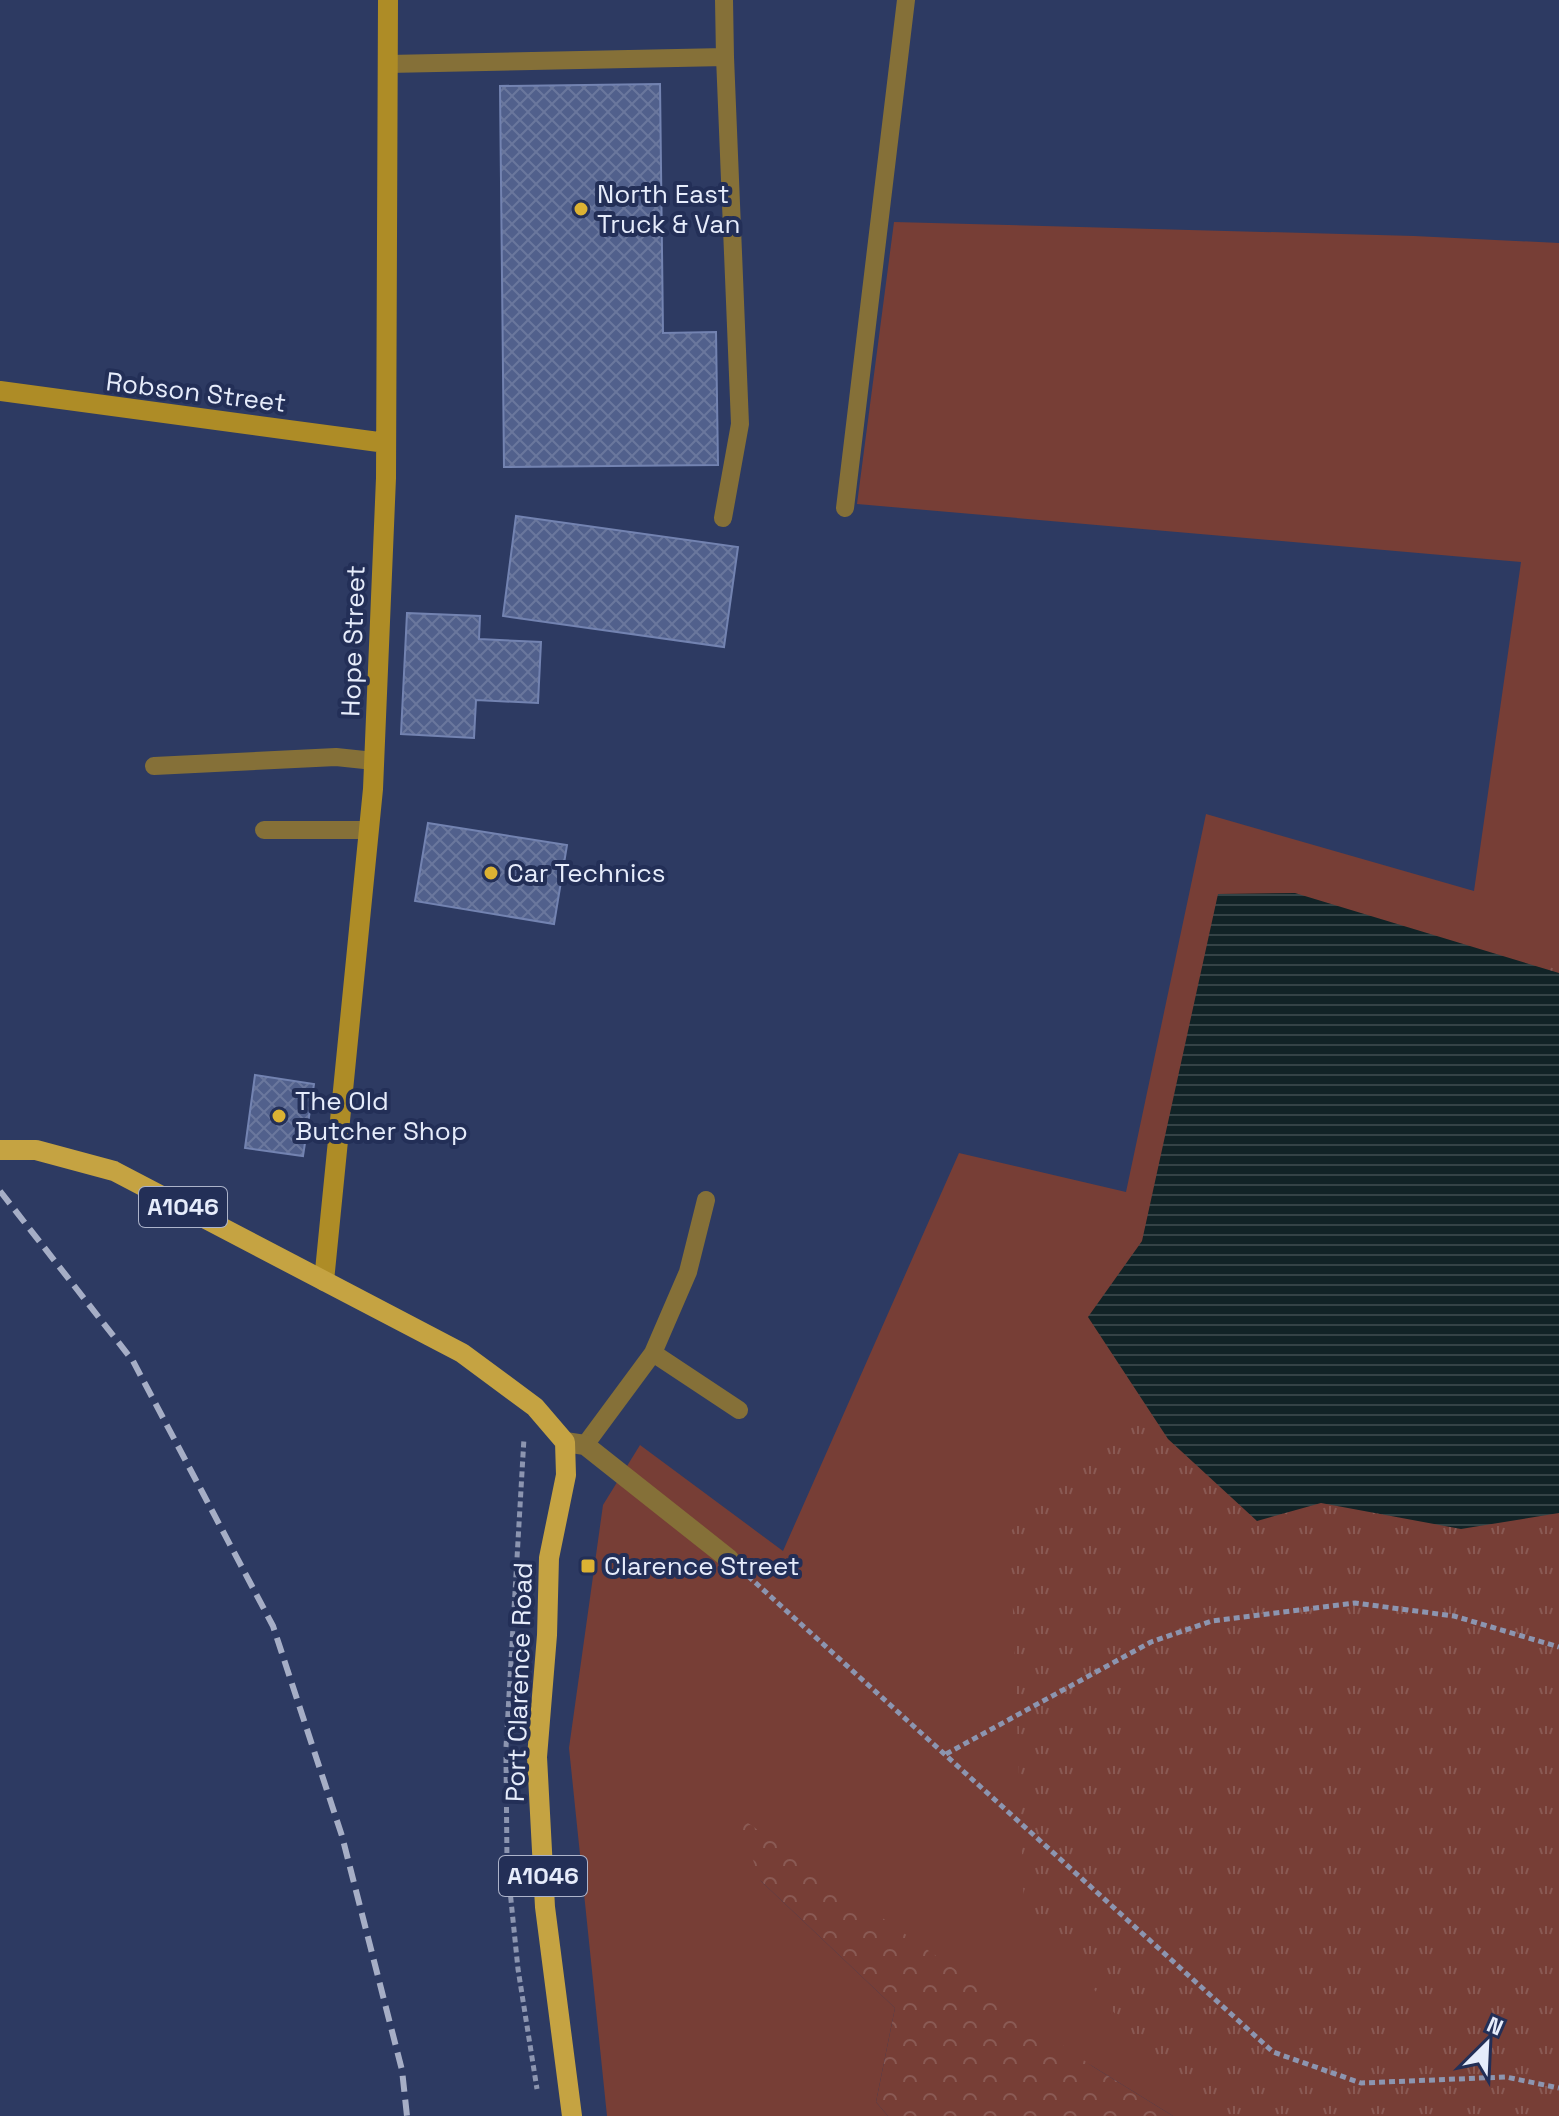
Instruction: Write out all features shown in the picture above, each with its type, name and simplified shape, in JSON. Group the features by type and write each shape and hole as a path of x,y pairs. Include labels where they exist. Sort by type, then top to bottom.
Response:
{"main road":[{"name":"Hope Street","path":"324,1281 374,761 386,443 388,0"},
{"name":"Robson Street","path":"0,391 386,443"},
{"name":"A1046","path":"0,1150 36,1150 114,1171 462,1353 535,1407 575,1444"},
{"name":"Port Clarence Road","path":"572,2116 545,1907 537,1757 547,1635 549,1558 575,1444"}],"street":[{"path":"575,1444 729,1559"}],"lane":[{"path":"723,518 740,424 724,0"},
{"path":"845,508 906,0"},
{"path":"388,64 725,57"},
{"path":"154,766 336,757 374,761"},
{"path":"264,830 369,830"},
{"path":"575,1444 653,1353 688,1272 706,1200"},
{"path":"653,1353 739,1410"}],"path":[{"path":"515,1597 525,1440 517,1429"},
{"path":"729,1559 1273,2052 1361,2083 1506,2077 1559,2088"},
{"path":"946,1754 1151,1642 1212,1621 1355,1603 1454,1616 1559,1647"}],"green space":[{"path":"894,222 1414,236 1559,243 1559,1942 1486,2116 1173,2116 1092,2066 760,1880 895,2008 876,2102 888,2116 607,2116 569,1748 603,1505 640,1445 783,1551 959,1153 1126,1192 1206,814 1474,891 1521,562 857,504"},
{"path":"1559,958 1559,2116 1204,2116 1024,1909 1010,1532"},
{"path":"738,1816 1092,2066 1173,2116 888,2116 876,2102 895,2008 760,1880"}],"shaded area":[{"path":"1295,893 1559,973 1559,1513 1461,1529 1321,1503 1257,1521 1168,1439 1088,1317 1142,1241 1218,894"}],"building":[{"name":"North East Truck & Van","path":"660,84 663,333 716,332 718,465 504,467 500,86"},
{"path":"516,516 738,547 724,647 503,616"},
{"path":"407,613 480,616 479,639 541,642 538,703 476,700 474,738 401,734"},
{"name":"Car Technics","path":"428,823 567,845 554,924 415,901"},
{"name":"The Old Butcher Shop","path":"255,1075 314,1084 303,1156 245,1148"}],"railway":[{"path":"0,1191 133,1361 273,1626 342,1836 402,2070 407,2116"}],"place":[{"name":"North East Truck & Van","path":"581,209"},
{"name":"Car Technics","path":"491,873"},
{"name":"The Old Butcher Shop","path":"279,1116"},
{"name":"Clarence Street","path":"588,1566"}]}
